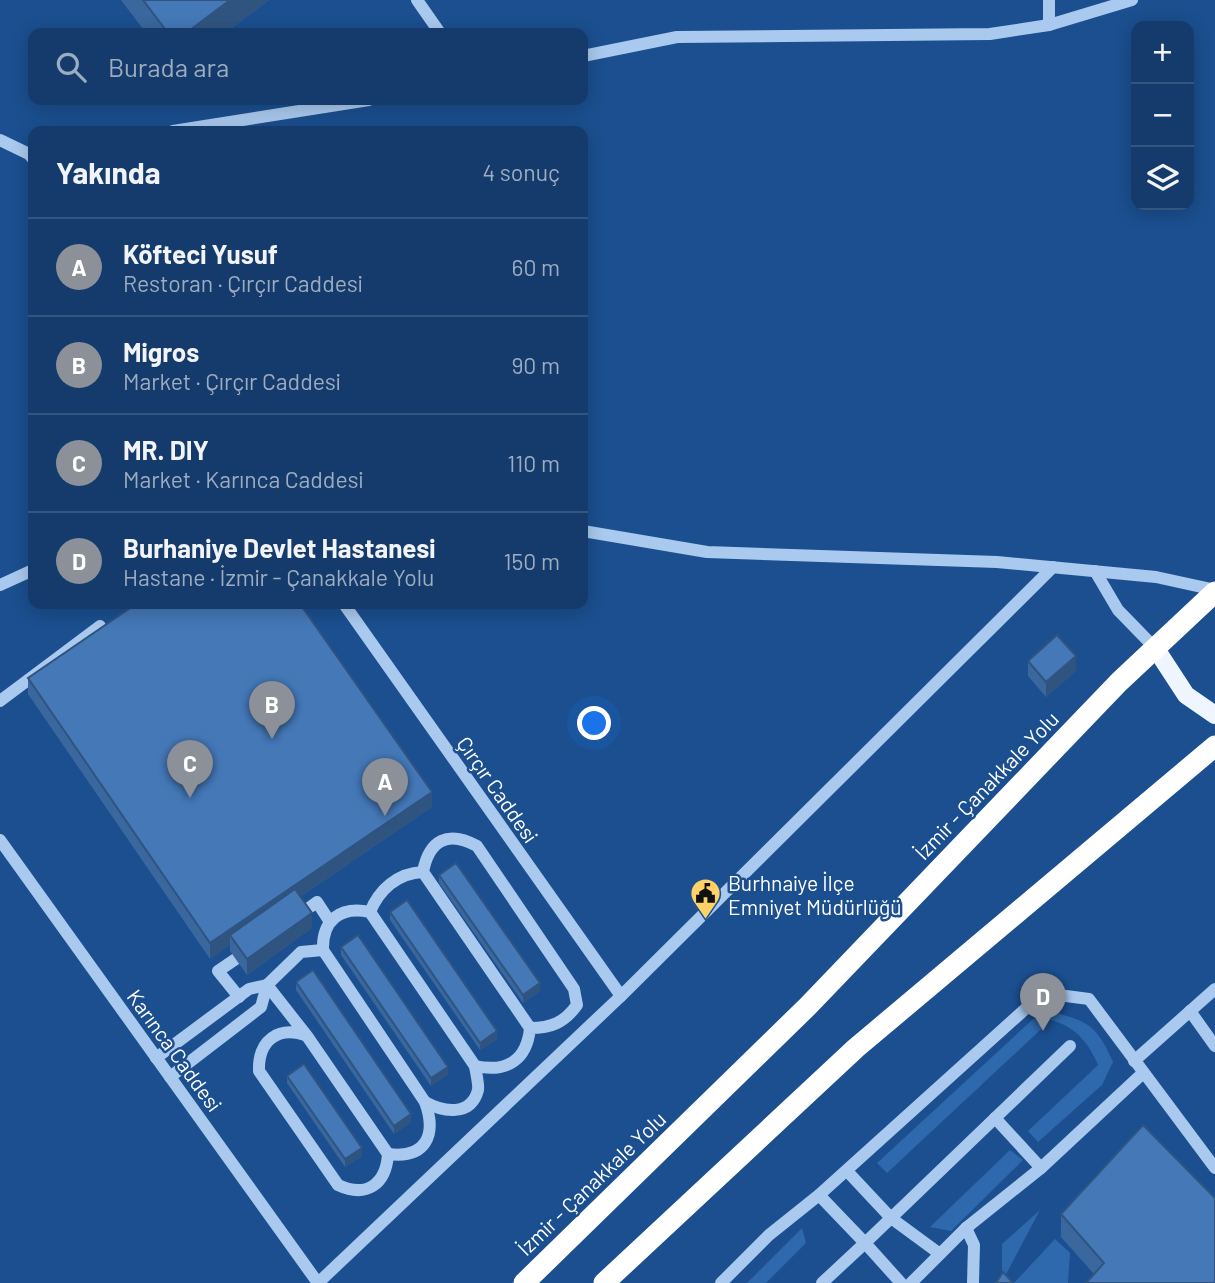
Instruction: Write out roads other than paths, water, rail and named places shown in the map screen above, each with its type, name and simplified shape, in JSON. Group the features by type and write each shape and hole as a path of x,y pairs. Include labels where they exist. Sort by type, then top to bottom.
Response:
{"highway":[{"name":"İzmir - Çanakkale Yolu","path":"524,1283 808,1006 1119,682 1215,591"},
{"path":"604,1283 856,1048 1215,746"}],"main road":[{"path":"1156,649 1186,695 1215,715"}],"street":[{"path":"417,0 437,28"},
{"path":"1049,0 1049,25"},
{"path":"588,55 677,37 990,34 1049,25 1132,0"},
{"path":"205,126 337,105"},
{"path":"0,140 28,154"},
{"path":"588,532 707,552 997,562 1156,578 1215,591"},
{"path":"318,1283 621,996 1053,567"},
{"path":"1095,571 1118,610 1156,649"},
{"path":"0,585 28,572"},
{"name":"Çırçır Caddesi","path":"348,609 621,996"},
{"path":"0,702 100,626"},
{"path":"475,1066 503,1068 515,1061 528,1046 530,1028 423,872 426,856 432,847 445,839 461,837 477,846 574,989 576,1005 568,1017 545,1028 530,1028"},
{"name":"Karınca Caddesi","path":"0,840 318,1283"},
{"path":"370,912 376,897 392,882 409,873 423,872"},
{"path":"278,929 317,902 330,922"},
{"path":"388,1154 406,1156 420,1148 430,1135 431,1119 425,1102 324,950 323,932 330,922 355,909 370,912 475,1066 478,1090 471,1101 455,1112 441,1111 425,1102"},
{"path":"239,997 218,971 256,945"},
{"path":"170,1077 261,1007 267,985 301,951 324,950"},
{"path":"156,1058 249,989 267,985"},
{"path":"267,985 307,1036 388,1154 387,1171 372,1188 353,1192 338,1185 259,1071 258,1057 264,1043 277,1033 293,1030 307,1036"},
{"path":"1134,1061 1215,989"},
{"path":"721,1283 769,1235 847,1171 1043,993 1089,999 1215,1168"},
{"path":"1190,1011 1215,1046"},
{"path":"822,1283 1070,1045"},
{"path":"911,1283 966,1228 1041,1168 1143,1073"},
{"path":"995,1118 1041,1168"},
{"path":"847,1171 891,1218 940,1254"},
{"path":"819,1195 901,1283"},
{"path":"966,1228 974,1245 973,1283"}],"place":[{"name":"Migros","path":"272,739"},
{"name":"MR. DIY","path":"190,798"},
{"name":"Köfteci Yusuf","path":"385,816"},
{"name":"Burhnaiye İlçe Emniyet Müdürlüğü","path":"705,921"},
{"name":"Burhaniye Devlet Hastanesi","path":"1043,1031"}]}
